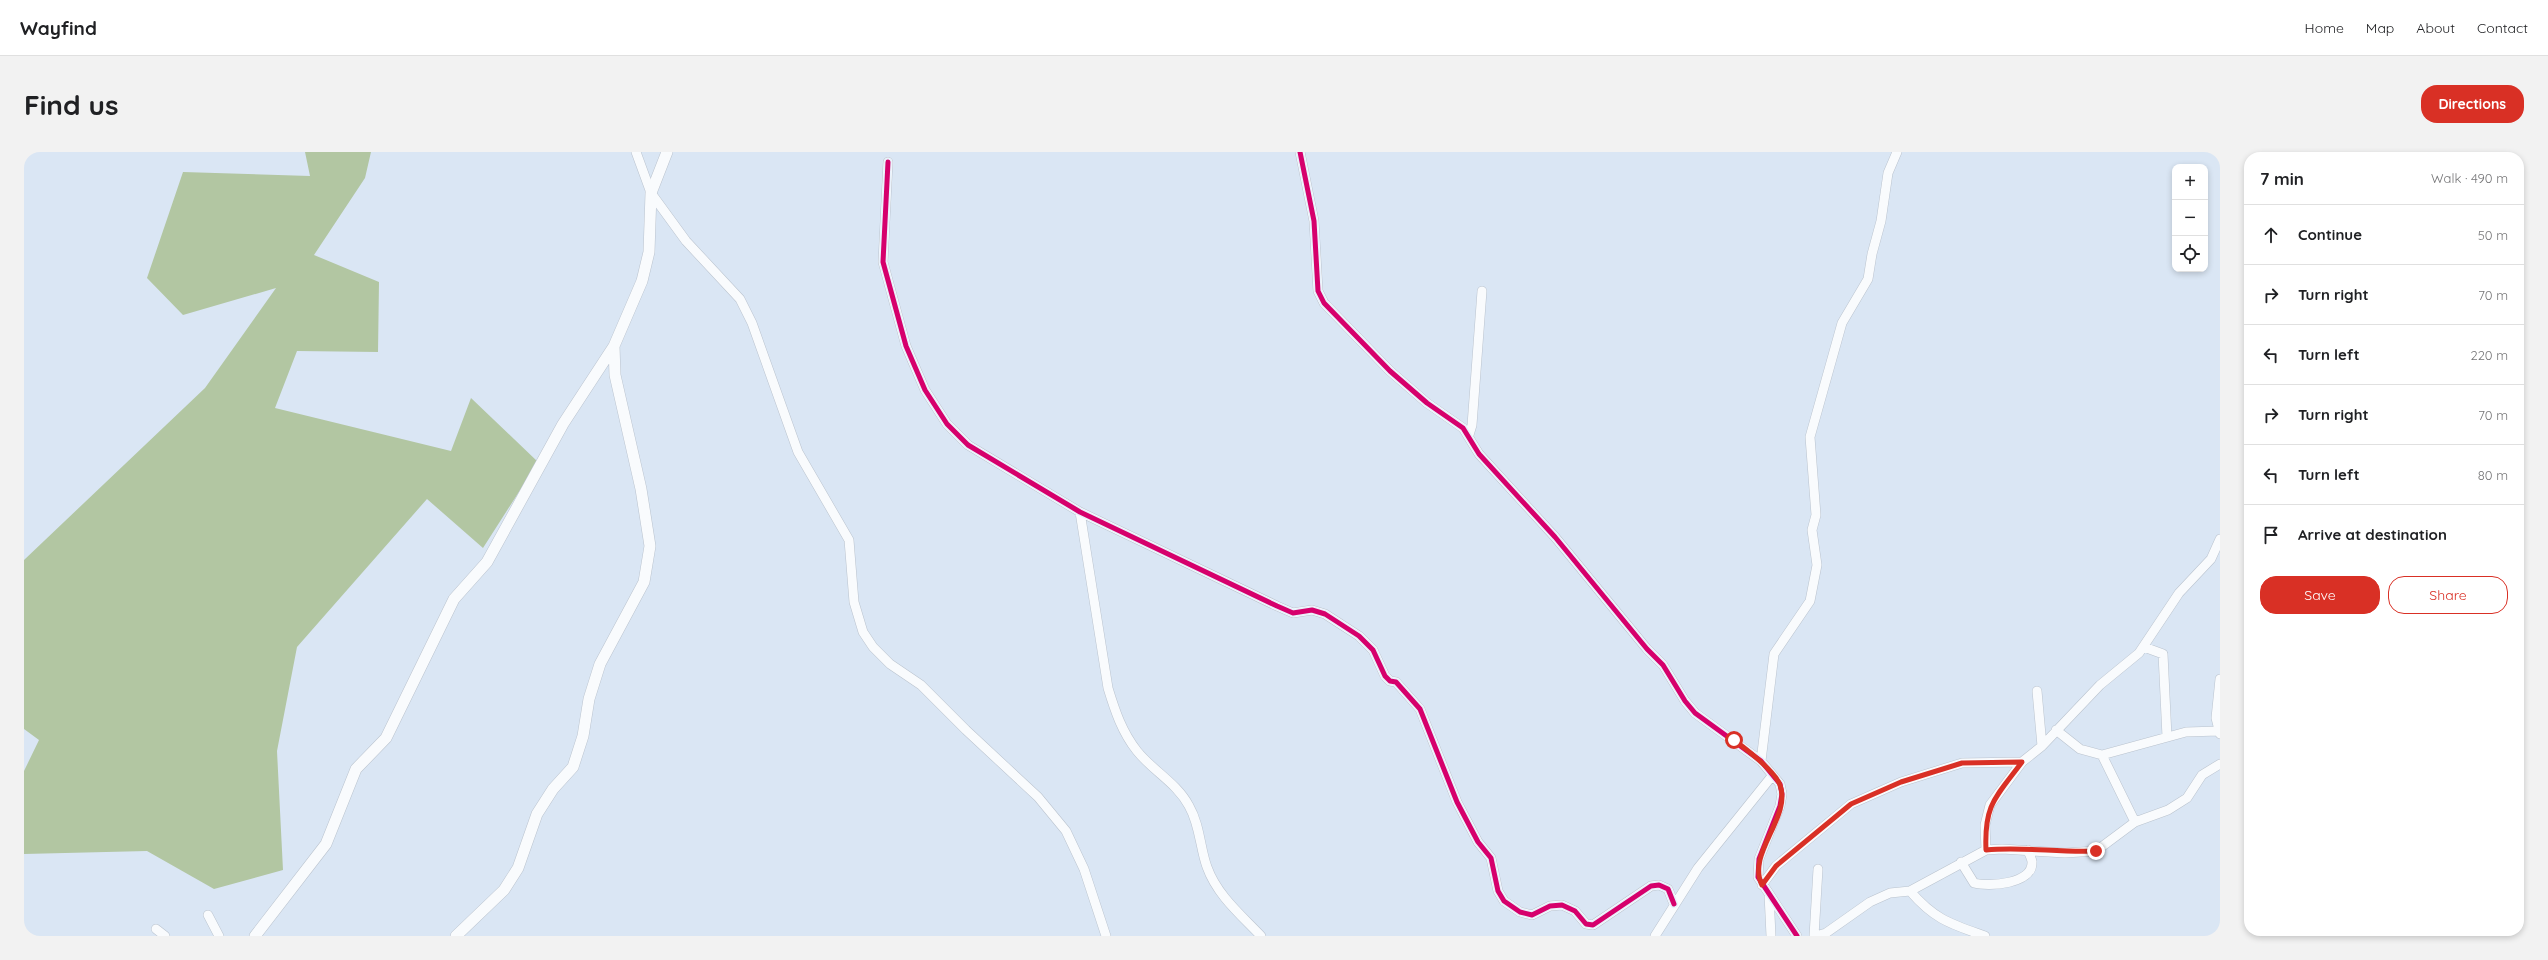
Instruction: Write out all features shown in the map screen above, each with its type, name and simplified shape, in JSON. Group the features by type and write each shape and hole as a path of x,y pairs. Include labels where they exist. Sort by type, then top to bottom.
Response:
{"street":[{"path":"636,152 651,193 686,241 740,299 752,323 798,452 849,540 853,596 863,632 873,647 890,664 921,685 966,730 1038,797 1066,831 1084,869 1106,936"},
{"path":"255,936 326,844 356,769 386,738 454,598 487,562 563,424 614,346 642,282 649,252 651,193 667,152"},
{"path":"1300,152 1314,221 1318,291 1324,304 1331,313 1390,371 1427,403 1463,428 1479,454 1555,537 1646,649 1663,665 1685,701 1695,713 1761,762 1780,784 1782,794 1780,806 1760,859 1758,877 1797,936"},
{"path":"1761,762 1774,654 1810,601 1816,565 1812,530 1816,515 1816,502 1810,437 1842,323 1868,279 1872,254 1881,222 1888,172 1896,152"},
{"path":"888,162 883,262 906,346 926,390 947,424 968,445 1080,512 1292,613 1312,610 1325,614 1359,636 1373,650 1385,676 1390,681 1396,682 1420,709 1457,802 1478,842 1491,858 1498,891 1504,901 1520,912 1532,915 1550,906 1562,905 1575,911 1586,924 1593,925 1651,886 1659,886 1668,890 1674,904"},
{"path":"1468,435 1472,425 1482,291"},
{"path":"456,936 504,890 518,868 537,814 553,789 572,767 583,736 590,699 600,664 644,582 650,546 641,489 615,375 614,346"},
{"path":"1080,512 1108,688 1115,713 1125,733 1138,752 1173,785 1189,806 1208,869 1220,892 1261,936"},
{"path":"1986,850 1985,826 1990,805 2022,762 2042,746 2100,685 2144,647 2179,593 2211,559 2220,539"},
{"path":"2144,647 2163,654 2167,737"},
{"path":"2056,730 2080,749 2102,755 2186,732 2219,733 2216,718 2220,679"},
{"path":"2037,691 2042,746"},
{"path":"2102,755 2135,822"},
{"path":"1762,885 1776,866 1851,804 1901,782 1962,763 2022,762"},
{"path":"1818,869 1815,936 1826,934 1870,902 1890,893 1910,891 1961,862 1986,850 2065,852 2096,851 2135,822 2168,810 2187,798 2202,775 2220,767"},
{"path":"1655,936 1698,868 1772,776"},
{"path":"1961,862 1974,883 1989,885 2004,883 2021,878 2029,872 2032,862 2028,850"},
{"path":"1910,891 1925,909 1938,918 1985,936"},
{"path":"1769,894 1768,915 1771,936"},
{"path":"208,915 219,936"},
{"path":"156,929 165,936"}],"green space":[{"path":"305,152 371,152 365,178 314,255 379,282 378,352 297,351 275,408 451,451 471,398 538,462 483,548 427,499 297,647 277,751 283,870 214,889 147,851 24,854 24,771 39,740 24,729 24,560 205,388 276,288 183,315 147,278 183,172 310,176"}],"cycle path":[{"path":"1300,152 1314,221 1318,291 1324,303 1390,371 1427,403 1463,428 1479,454 1555,537 1647,649 1663,665 1685,701 1695,713 1761,761 1780,784 1782,794 1780,806 1759,859 1758,877 1797,936"},
{"path":"888,162 883,262 906,346 925,390 947,424 968,445 1080,512 1293,613 1312,610 1325,614 1359,636 1373,650 1385,676 1390,681 1396,682 1420,709 1457,802 1478,842 1491,858 1498,891 1504,901 1520,912 1532,915 1550,906 1562,905 1575,911 1586,924 1593,925 1651,886 1659,885 1668,889 1674,904"}],"route":[{"path":"1734,740 1761,762 1780,784 1782,794 1780,806 1760,859 1758,877 1762,885 1776,866 1851,804 1901,782 1962,763 2022,762 1990,805 1985,826 1986,850 2002,848 2065,852 2096,851"}]}
